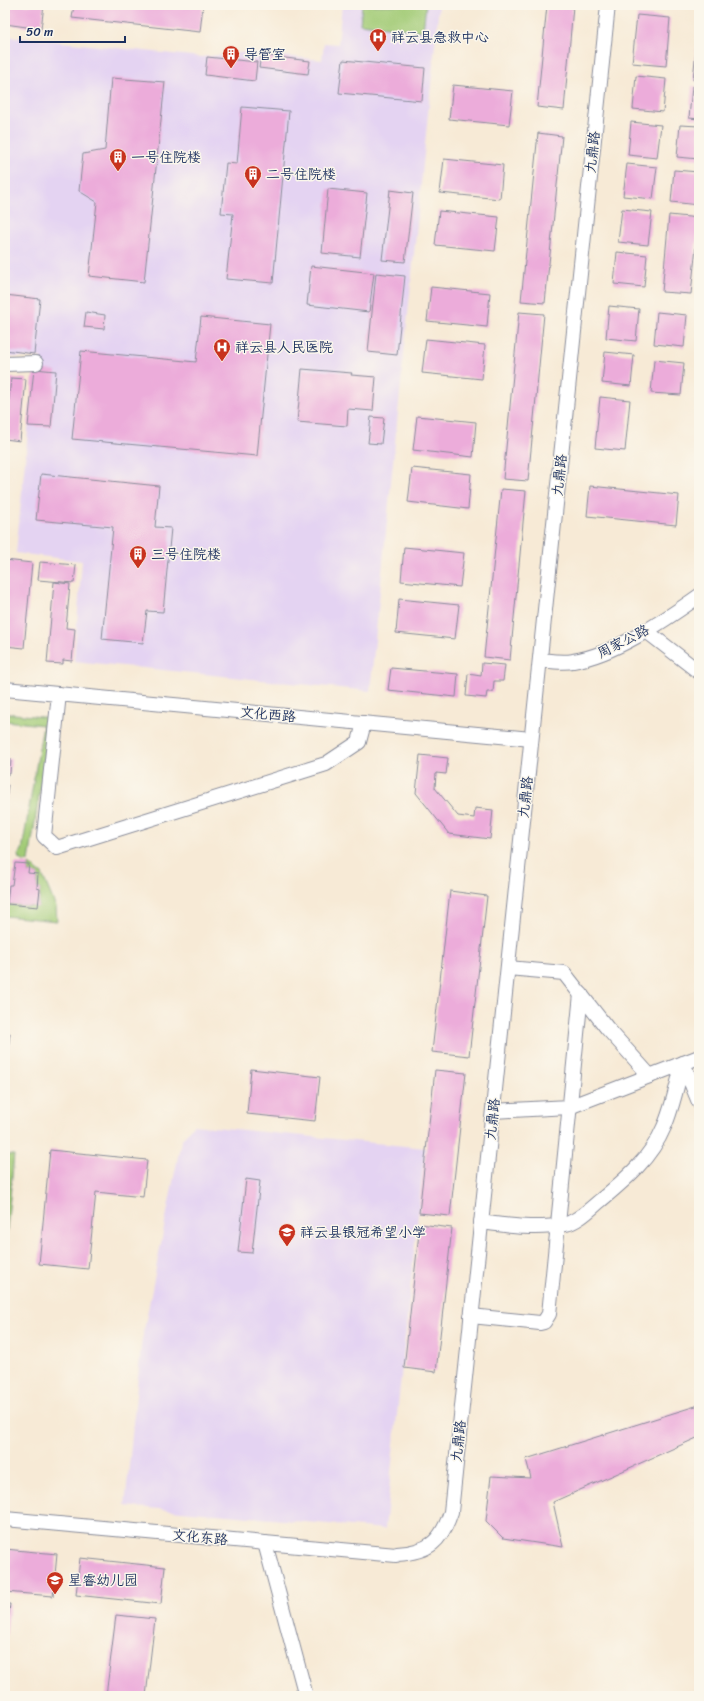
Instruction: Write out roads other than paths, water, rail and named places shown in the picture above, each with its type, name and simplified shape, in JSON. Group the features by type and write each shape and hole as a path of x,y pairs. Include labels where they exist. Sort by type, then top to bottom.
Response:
{"street":[{"name":"九鼎路","path":"396,1555 416,1552 424,1549 436,1541 444,1530 451,1512 608,5"},
{"path":"5,364 36,363"},
{"name":"周家公路","path":"540,660 573,662 594,656 620,645 699,596"},
{"path":"645,630 699,672"},
{"name":"文化西路","path":"5,689 531,739"},
{"path":"59,694 44,836 57,848 326,764 359,742 364,723"},
{"path":"508,968 564,973 607,1028 650,1076"},
{"path":"471,1316 540,1323 544,1322 549,1314 581,994"},
{"path":"493,1111 569,1107 699,1057"},
{"path":"684,1063 699,1102"},
{"path":"481,1222 542,1228 568,1223 580,1216 623,1182 644,1160 664,1127 684,1063"},
{"name":"文化东路","path":"5,1519 396,1555"},
{"path":"265,1543 306,1696"}],"place":[{"name":"祥云县急救中心","path":"378,52"},
{"name":"导管室","path":"231,69"},
{"name":"一号住院楼","path":"118,172"},
{"name":"二号住院楼","path":"253,189"},
{"name":"祥云县人民医院","path":"222,362"},
{"name":"三号住院楼","path":"138,569"},
{"name":"祥云县银冠希望小学","path":"287,1247"},
{"name":"星睿幼儿园","path":"55,1595"}]}
